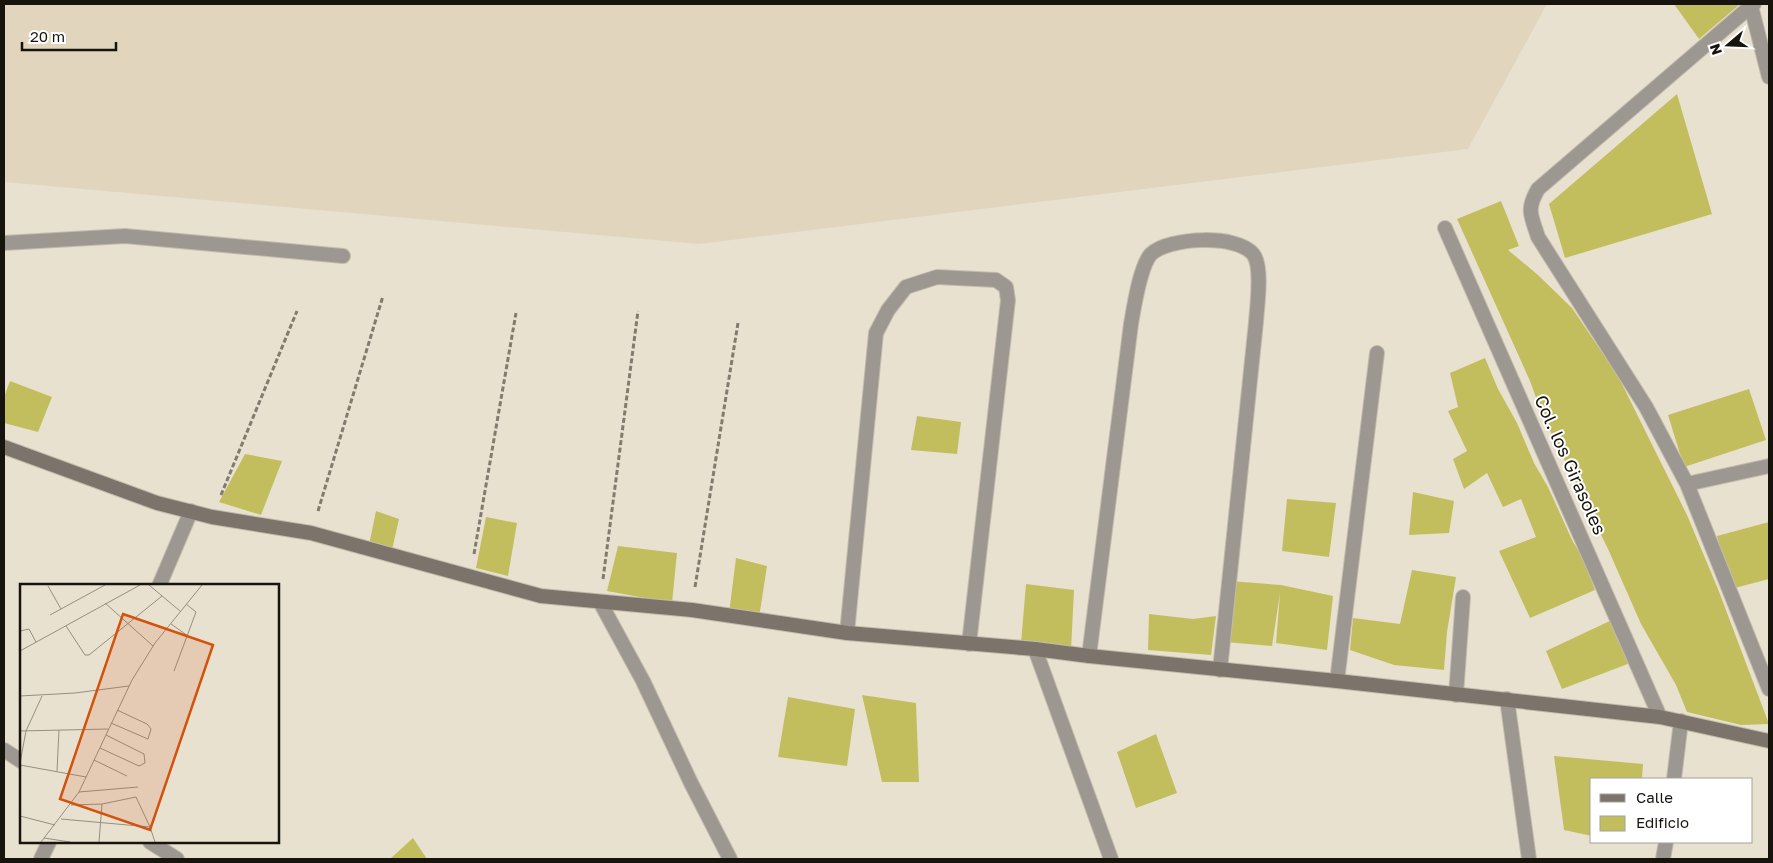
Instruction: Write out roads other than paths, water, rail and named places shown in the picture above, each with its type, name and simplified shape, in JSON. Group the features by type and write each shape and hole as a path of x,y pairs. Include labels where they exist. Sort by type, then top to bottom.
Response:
{"main road":[{"path":"4,447 157,503 212,517 311,533 541,596 692,610 847,633 1035,649 1660,717 1769,741"}],"street":[{"path":"1769,77 1752,5 1538,189 1532,200 1530,212 1538,237 1646,407 1687,484 1769,689"},
{"name":"Col. los Girasoles","path":"1445,228 1660,717"},
{"path":"4,243 125,236 343,256"},
{"path":"1090,656 1131,324 1143,270 1152,254 1168,245 1184,241 1212,239 1241,245 1254,254 1259,276 1256,322 1220,670"},
{"path":"847,633 876,333 888,310 906,287 937,277 996,280 1006,287 1008,300 969,644"},
{"path":"1337,681 1377,353"},
{"path":"1687,484 1769,466"},
{"path":"160,584 191,511"},
{"path":"1456,695 1463,597"},
{"path":"600,602 643,681 730,859"},
{"path":"1035,649 1111,859"},
{"path":"1507,700 1529,859"},
{"path":"1674,778 1681,721"},
{"path":"4,750 20,760"},
{"path":"41,859 49,843"},
{"path":"152,843 178,859"},
{"path":"1663,859 1666,843"}]}
